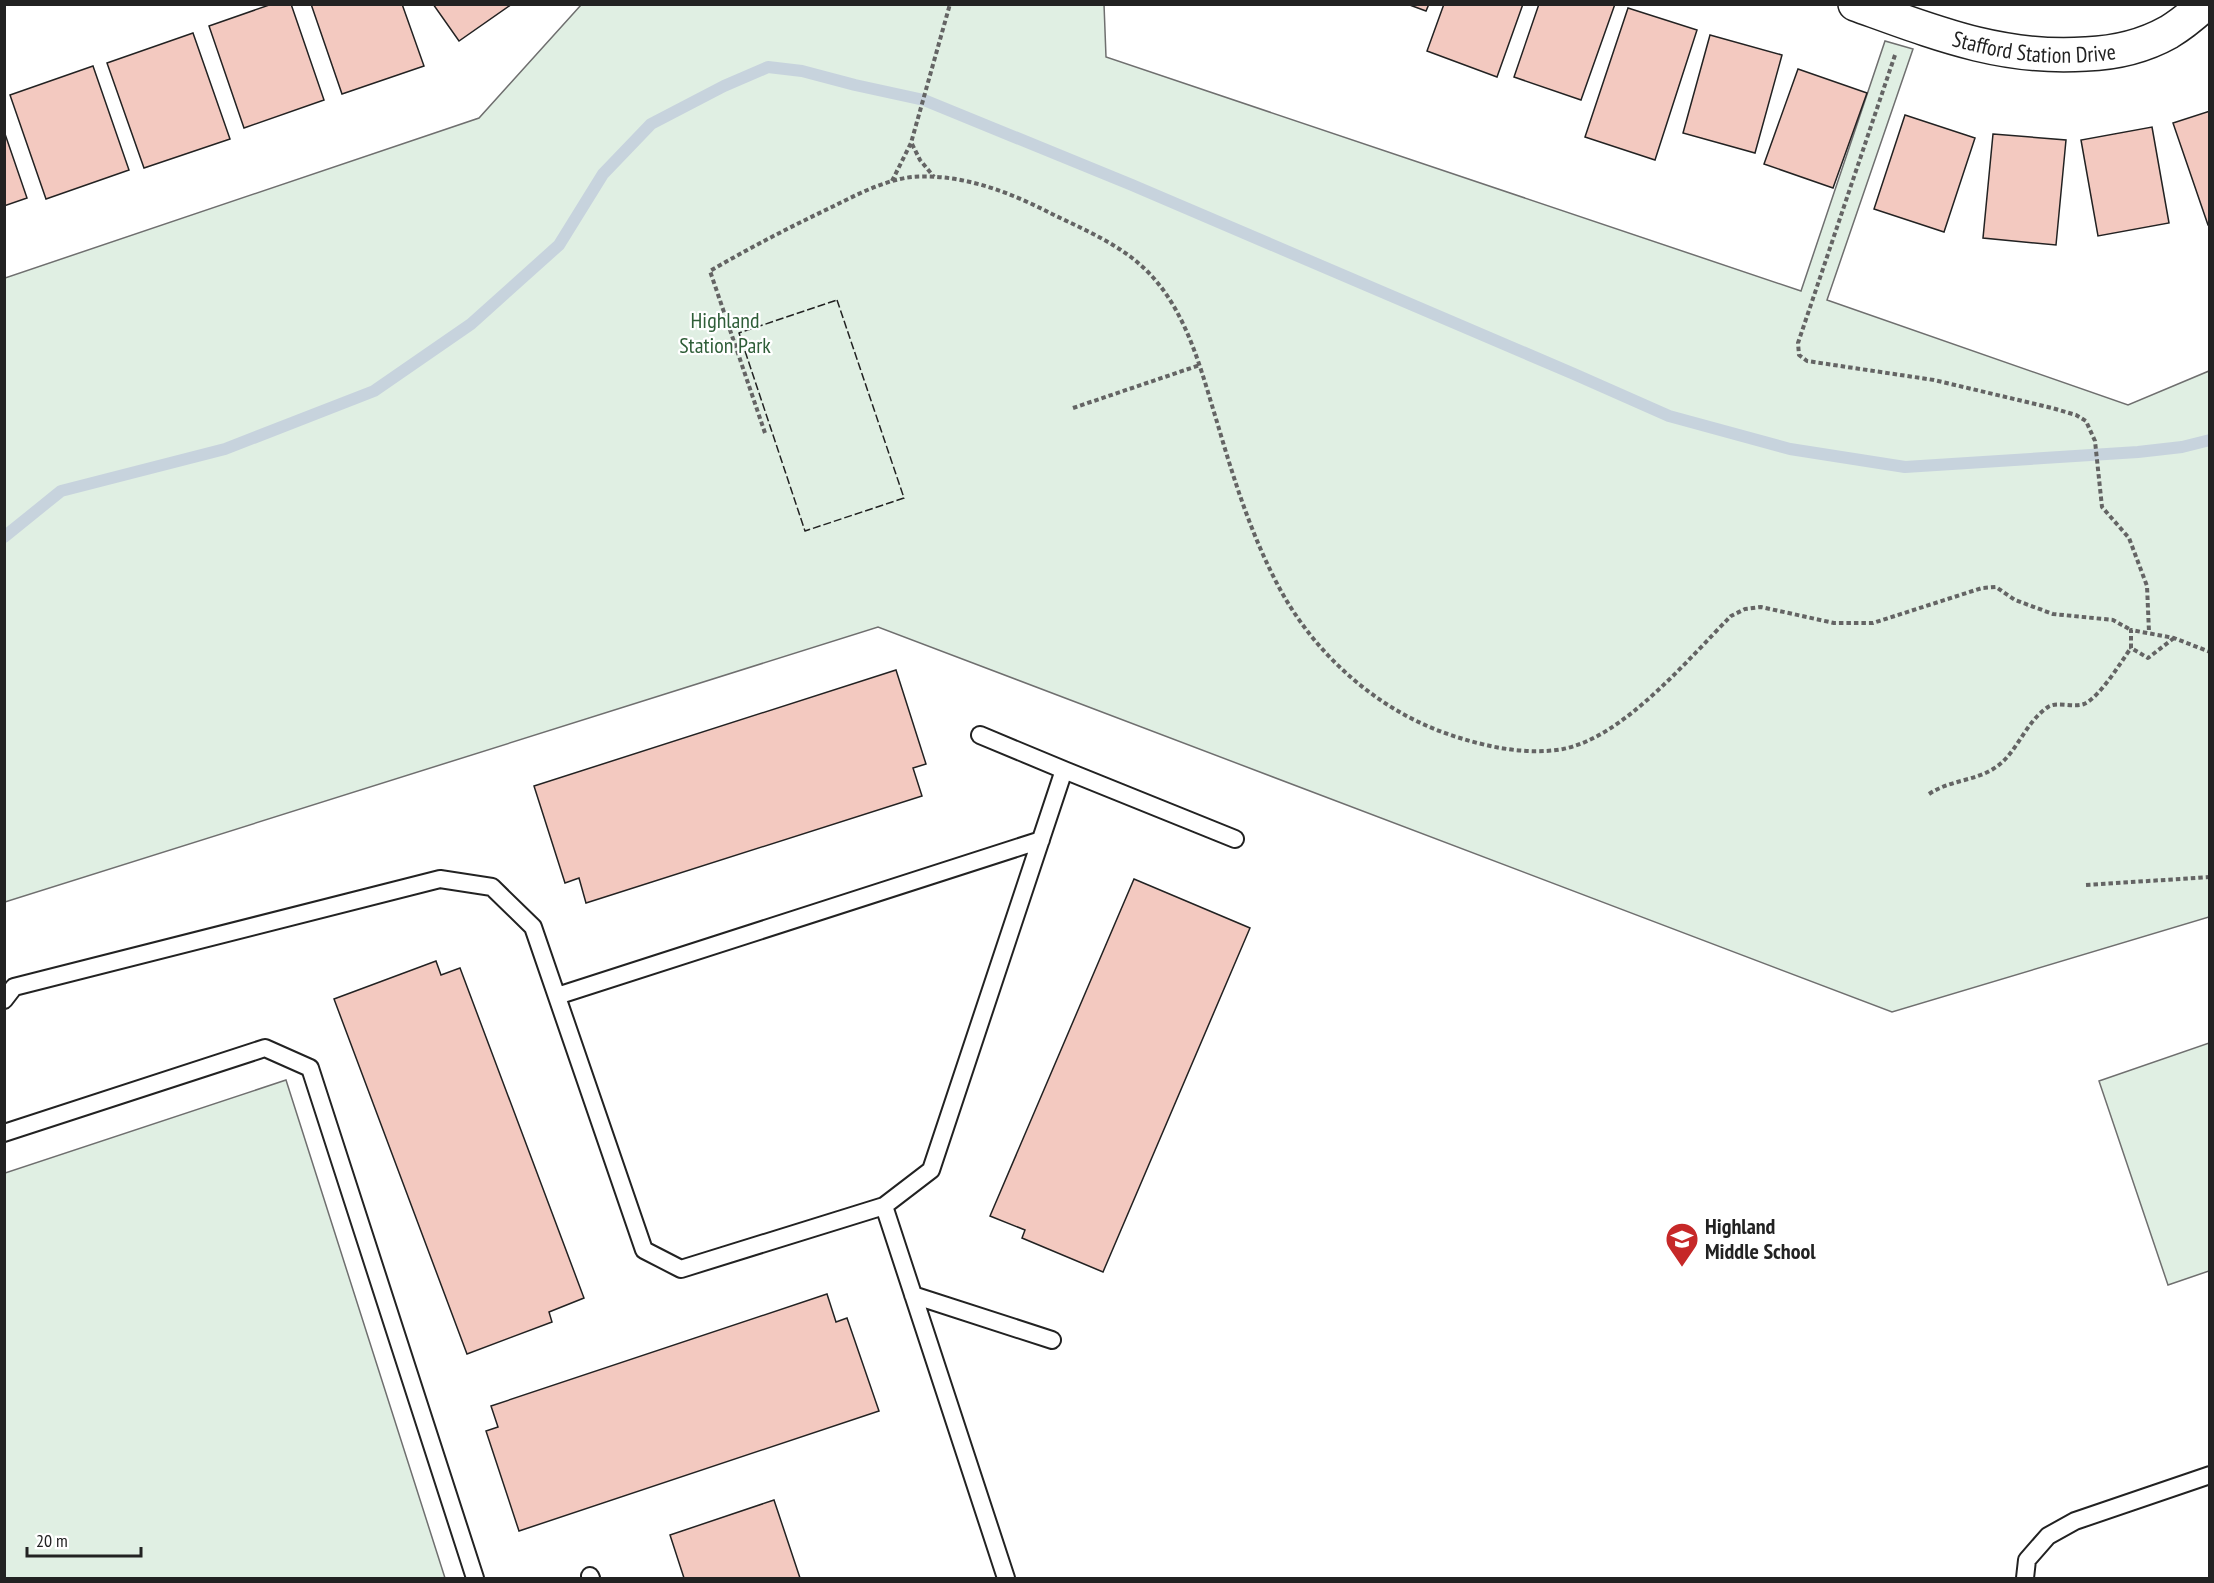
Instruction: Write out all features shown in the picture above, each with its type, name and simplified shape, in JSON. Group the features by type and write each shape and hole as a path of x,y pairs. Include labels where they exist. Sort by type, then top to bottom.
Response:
{"street":[{"name":"Stafford Station Drive","path":"1855,4 1957,39 2003,51 2051,56 2100,53 2150,41 2184,22 2205,4"}],"lane":[{"path":"980,735 1235,839"},
{"path":"4,1000 14,987 440,879 492,887 533,927 645,1250 681,1269 884,1206 932,1170 1064,770"},
{"path":"557,996 1041,840"},
{"path":"4,1133 265,1048 310,1068 475,1578"},
{"path":"884,1206 1006,1578"},
{"path":"913,1295 1052,1340"},
{"path":"2025,1578 2026,1560 2048,1536 2075,1521 2210,1475"}],"path":[{"path":"892,182 911,143 950,4"},
{"path":"1904,21 1891,67 1798,343 1799,355 1807,361 1934,380 2041,405 2076,415 2086,421 2095,441 2102,507 2129,538 2147,586 2149,632"},
{"path":"911,143 920,160 934,177"},
{"path":"765,433 710,271 769,237 843,201 892,182 913,177 960,180 996,189 1069,222 1126,254 1148,272 1180,317 1200,365 1234,481 1251,528 1281,592 1322,649 1382,703 1416,722 1480,744 1514,750 1545,751 1566,748 1592,739 1623,718 1659,689 1731,616 1745,609 1761,607 1834,622 1873,623 1982,588 1996,587 2015,600 2053,614 2113,620 2131,630 2174,638 2210,652"},
{"path":"1073,408 1200,365"},
{"path":"1929,794 1940,787 1993,770 2006,758 2039,714 2050,705 2082,704 2094,697 2131,648 2131,630"},
{"path":"2131,648 2148,658 2174,638"},
{"path":"2086,885 2210,877"}],"green space":[{"name":"Highland Station Park","path":"1104,4 1106,57 1801,291 1885,41 1913,49 1827,300 2128,405 2209,371 2209,917 1892,1012 878,627 5,902 5,278 479,118 581,5"},
{"path":"2209,1043 2209,1271 2168,1285 2099,1081"},
{"path":"286,1080 445,1578 5,1578 5,1173"}],"building":[{"path":"272,4 291,4 324,100 244,128 209,26"},
{"path":"311,4 402,4 424,66 342,94"},
{"path":"433,4 512,4 459,41"},
{"path":"1407,4 1429,4 1426,11"},
{"path":"1444,4 1523,4 1497,77 1427,51"},
{"path":"1539,4 1615,4 1581,100 1514,77"},
{"path":"1628,8 1697,30 1655,160 1585,137"},
{"path":"193,33 230,139 144,168 107,63"},
{"path":"1710,35 1782,55 1755,153 1683,133"},
{"path":"93,66 129,170 46,199 10,95"},
{"path":"1798,69 1867,93 1833,188 1764,164"},
{"path":"2210,111 2210,225 2208,225 2173,123"},
{"path":"1905,115 1975,138 1944,232 1874,209"},
{"path":"2152,127 2169,223 2098,236 2081,140"},
{"path":"4,131 27,198 4,206"},
{"path":"1993,134 2066,140 2056,245 1983,238"},
{"path":"896,670 926,764 913,768 922,796 586,903 579,878 565,883 534,786"},
{"path":"1134,879 1250,928 1103,1272 1022,1238 1025,1230 990,1216"},
{"path":"436,961 441,975 460,968 584,1298 549,1312 552,1322 467,1354 334,999"},
{"path":"827,1294 836,1322 847,1318 879,1411 519,1531 486,1431 498,1427 491,1406"},
{"path":"774,1500 800,1578 684,1578 670,1535"}],"waterway":[{"path":"4,537 61,491 225,449 374,391 471,324 559,245 603,174 651,124 724,86 768,67 802,71 924,100 1132,185 1669,416 1790,449 1905,467 2138,452 2182,447 2210,440"}],"fence":[{"path":"837,300 904,498 805,531 739,333 837,300"}],"place":[{"name":"Highland Middle School","path":"1682,1268"}]}
